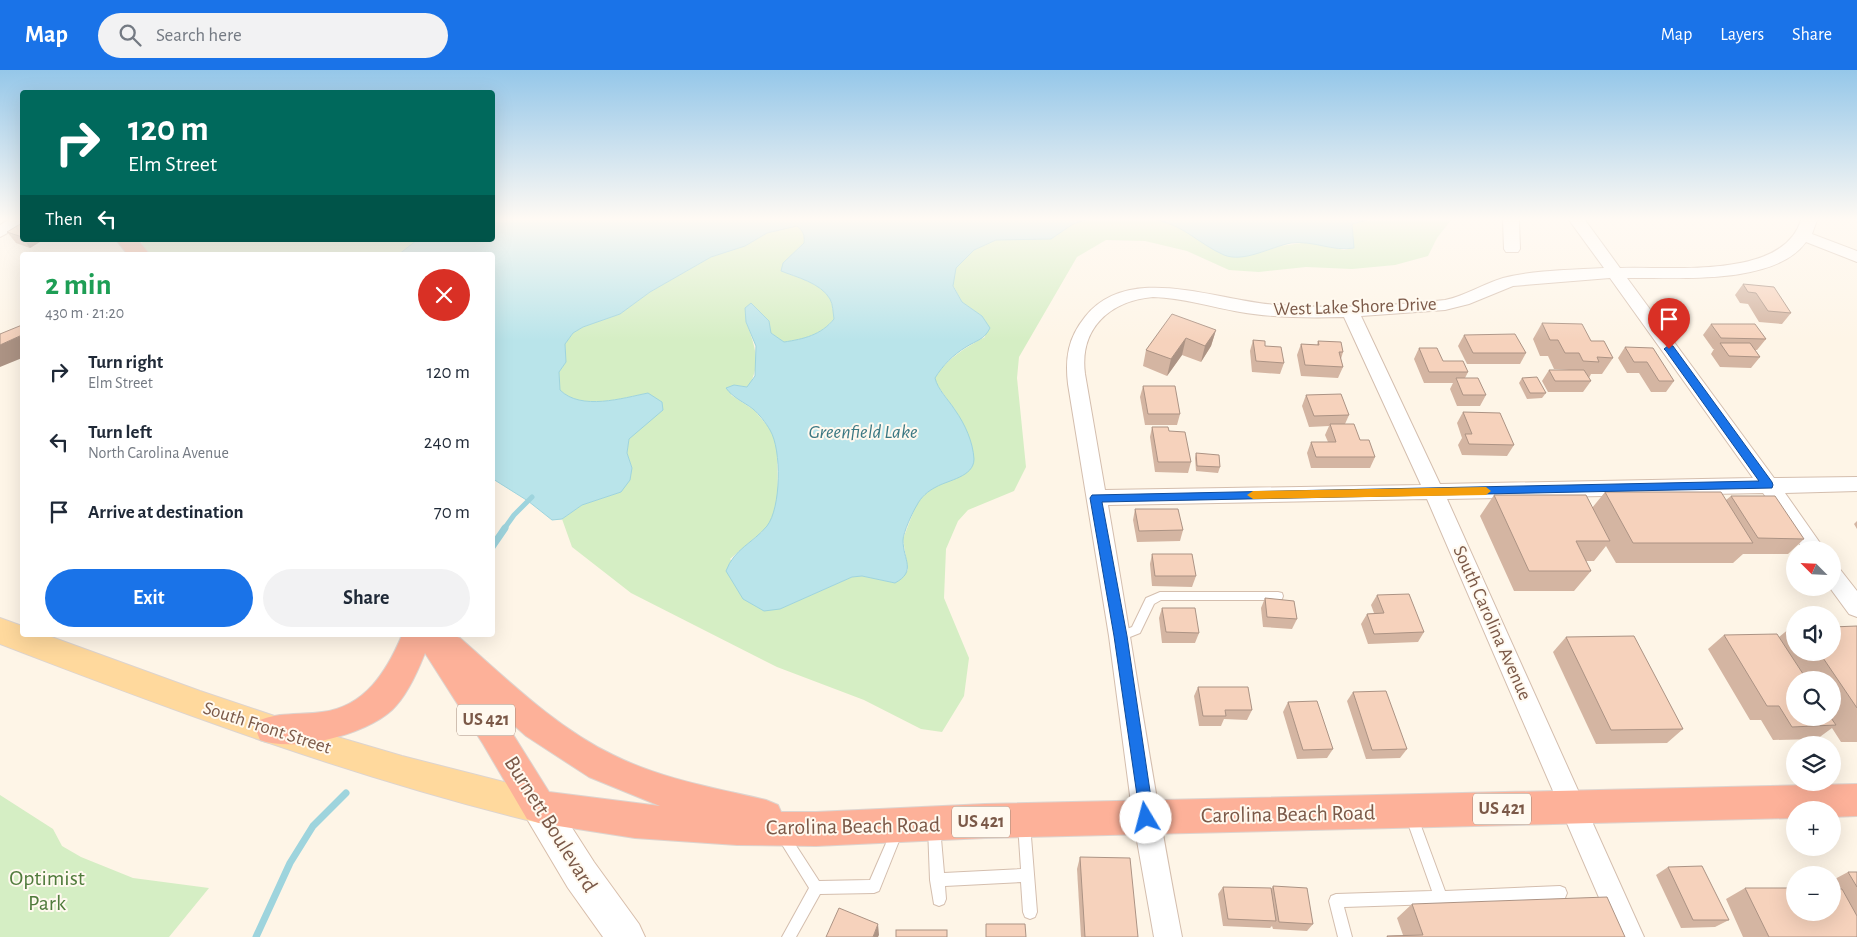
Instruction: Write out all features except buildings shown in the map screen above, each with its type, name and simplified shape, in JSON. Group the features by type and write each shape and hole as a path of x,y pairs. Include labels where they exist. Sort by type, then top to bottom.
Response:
{"highway":[{"path":"272,730 324,728 354,717 381,700 404,668 416,637"},
{"name":"Burnett Boulevard","path":"431,637 495,734 539,807"},
{"path":"437,637 537,726 600,766 665,792 816,829"},
{"name":"Carolina Beach Road","path":"539,807 635,821 779,829 816,829 1024,821 1857,800"}],"main road":[{"name":"South Front Street","path":"0,631 201,707 424,778 479,794 539,807"},
{"name":"Burnett Boulevard","path":"539,807 581,875 626,937"}],"street":[{"path":"1606,260 1808,541"},
{"name":"West Lake Shore Drive","path":"1168,937 1146,818 1120,636 1077,384 1075,354 1083,332 1097,313 1105,306 1127,296 1163,292 1252,308 1287,311 1350,311 1448,304 1472,297 1494,286 1524,279 1615,273 1710,271 1745,268 1768,260"},
{"name":"South Carolina Avenue","path":"1350,311 1434,492 1630,937"},
{"path":"1096,498 1857,484"},
{"path":"1841,586 1856,606"}],"lane":[{"path":"1120,636 1136,630 1150,601 1160,596 1278,596"},
{"path":"1410,811 1440,897"},
{"path":"1024,821 1030,912"},
{"path":"934,824 939,899"},
{"path":"816,888 874,886 900,826"},
{"path":"779,829 816,888"},
{"path":"938,880 1028,876"},
{"path":"789,937 816,888"},
{"path":"1345,937 1336,901 1560,893"}],"green space":[{"path":"705,260 786,260 781,271 808,281 826,293 832,303 834,319 818,333 784,342 771,333 746,322 756,355 755,371 748,387 734,385 731,395 754,410 771,430 777,446 778,499 773,518 766,528 730,559 780,609 852,577 862,576 895,583 908,570 903,539 916,505 925,494 935,487 965,474 956,411 937,385 935,378 951,359 985,337 982,316 962,302 953,285 955,268 963,260 1075,260 1019,357 1017,378 1026,467 1014,491 968,510 958,521 946,549 944,598 969,658 964,696 942,732 921,729 864,700 777,667 631,593 572,547 562,519 582,505 621,492 632,468 627,453 629,439 648,393 614,400 590,401 579,400 560,390 559,372 566,362 565,344 573,333 583,327 620,314 650,292"},
{"path":"1208,260 1412,260 1395,265 1352,269 1306,267 1259,272 1229,270"},
{"name":"Optimist Park","path":"0,795 53,829 62,846 81,857 133,878 209,888 169,937 0,937"}],"water":[{"name":"Greenfield Lake","path":"495,260 705,260 650,292 620,314 583,327 573,333 565,344 566,362 559,372 560,390 569,396 579,400 602,401 648,393 662,402 663,410 629,439 627,453 632,468 630,480 621,492 582,505 562,519 552,520 528,501 495,480"},
{"name":"Greenfield Lake","path":"786,260 964,260 956,268 953,286 962,302 982,316 990,328 983,337 953,357 935,378 965,427 972,446 974,459 970,470 965,474 925,494 913,512 903,537 907,564 906,574 895,583 862,576 852,577 780,609 764,611 743,599 726,571 734,557 767,526 772,518 777,493 777,451 770,430 753,409 735,397 726,388 734,385 747,387 755,376 756,346 746,322 745,308 751,303 769,321 771,333 784,342 818,333 834,319 832,303 826,293 808,281 781,271"}],"waterway":[{"path":"504,529 514,515 532,497"},
{"path":"495,543 505,528"},
{"path":"256,937 290,863 313,826 346,793"}],"slow traffic":[{"path":"1253,495 1486,491"}],"route":[{"path":"1146,818 1120,636 1096,498 1768,485 1669,349"}]}
